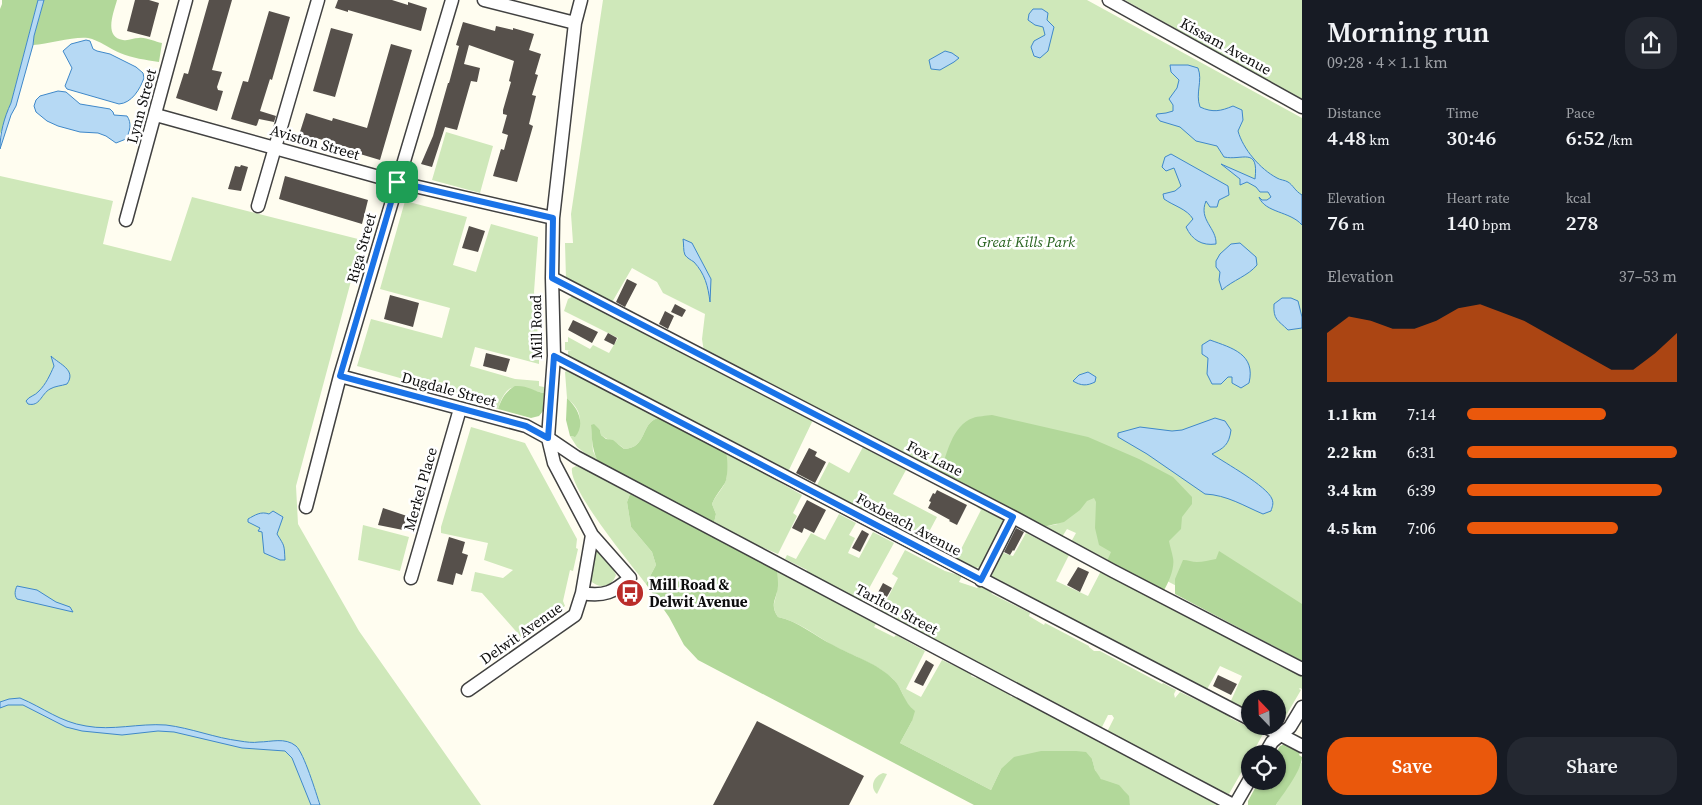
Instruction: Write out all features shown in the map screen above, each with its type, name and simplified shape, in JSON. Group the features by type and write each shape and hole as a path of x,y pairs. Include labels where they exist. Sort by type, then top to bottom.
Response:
{"street":[{"name":"Lynn Street","path":"126,220 186,0"},
{"path":"258,206 318,0"},
{"name":"Riga Street","path":"306,507 340,376 452,0"},
{"path":"484,0 575,23"},
{"name":"Mill Road","path":"582,0 575,23 553,218 554,356 548,438 554,463 592,535 630,578 619,588 606,594 582,593"},
{"name":"Kissam Avenue","path":"1109,0 1302,107"},
{"name":"Aviston Street","path":"156,114 397,182 553,218"},
{"name":"Fox Lane","path":"552,278 1302,668"},
{"name":"Foxbeach Avenue","path":"554,356 1241,714"},
{"name":"Dugdale Street","path":"340,376 526,426 548,438"},
{"name":"Merkel Place","path":"411,578 460,409"},
{"name":"Tarlton Street","path":"548,438 576,457 1234,805"},
{"path":"981,580 1013,517"},
{"name":"Delwit Avenue","path":"468,690 575,615 582,593 592,535"},
{"path":"1286,731 1290,728 1302,707"},
{"path":"1270,745 1281,735 1302,746"},
{"path":"1234,805 1243,790"}],"green space":[{"path":"2,0 38,0 11,103 0,134 0,9"},
{"path":"44,0 117,0 111,23 113,34 123,40 142,38 162,43 159,62 125,55 88,38 76,38 33,45"},
{"name":"Great Kills Park","path":"603,0 1087,0 1302,118 1302,652 1112,552 1107,561 1071,542 1076,533 1067,529 1062,537 1043,527 1058,524 953,481 704,352 702,339 705,314 663,293 657,282 632,268 611,304 566,279 565,243 573,243 571,214"},
{"path":"1125,0 1302,0 1302,101"},
{"path":"446,132 493,146 480,193 432,180"},
{"path":"0,176 113,201 103,244 171,261 192,197 362,240 296,486 298,524 359,631 481,805 0,805"},
{"path":"405,201 467,217 453,265 476,272 491,224 538,237 534,292 539,349 536,348 536,355 539,356 539,364 475,347 470,366 515,379 539,381 539,386 544,387 544,393 516,387 511,388 506,392 498,409 486,406 486,402 357,366 371,319 442,338 450,308 380,289"},
{"path":"575,295 615,318 640,328 653,338 666,342 813,420 788,472 776,464 774,466 568,358 568,351 572,351 565,350 565,342 568,342 568,337 590,349 593,345 609,353 618,338 564,311 568,299"},
{"path":"568,370 611,393 611,395 658,418 648,425 637,444 632,448 624,449 601,435 600,430 591,425 593,451 600,465 577,447 570,436 574,437 579,426 580,416 576,407 567,398 565,372"},
{"path":"515,386 523,386 544,393 543,411 539,416 531,418 498,409 504,396"},
{"path":"567,398 579,416 580,427 575,437 570,436 566,420"},
{"path":"992,415 1088,437 1139,459 1173,477 1192,497 1192,504 1182,517 1181,529 1169,541 1173,566 1170,579 1164,590 1107,561 1111,552 1099,545 1095,528 1096,502 1094,498 1087,501 1080,510 1064,522 1043,527 940,474 951,442 960,427 973,418"},
{"path":"658,418 726,452 727,477 712,504 716,514 713,527 600,465 597,460 593,446 591,425 594,424 600,430 601,435 606,439 613,440 624,449 632,448 637,444 648,425"},
{"path":"471,427 525,443 577,539 576,548 578,549 573,571 570,570 563,601 565,606 521,637 482,593 471,591 475,572 503,578 513,570 484,560 488,543 441,533 441,527"},
{"path":"863,447 906,470 893,494 937,517 923,543 816,487 829,462 849,473"},
{"path":"726,452 802,495 793,513 797,516 778,554 764,548 762,552 713,527 716,514 712,504 726,480"},
{"path":"576,466 630,494 627,502 631,527 652,552 656,565 646,584 590,509 573,478 572,468"},
{"path":"630,494 777,570 778,586 774,608 778,617 799,625 840,649 873,664 888,674 897,684 908,704 915,711 912,721 900,743 991,790 1001,769 1014,757 1041,751 1086,752 1092,759 1095,770 1101,779 1119,785 1129,796 1130,805 974,805 698,660 684,645 669,617 646,584 656,565 652,552 631,527 627,502"},
{"path":"978,503 1006,519 984,568 979,570 978,567 970,565 969,567 956,559 981,510 977,507"},
{"path":"839,514 856,523 849,535 855,538 848,553 859,558 873,532 894,543 861,603 805,575 807,570 785,559 787,555 796,559 811,533 825,540"},
{"path":"363,525 409,537 400,571 358,560"},
{"path":"1026,533 1069,555 1056,581 1088,596 1102,569 1302,674 1302,689 1299,689 1301,690 1286,716 1286,690 1241,690 1241,708 1230,703 1242,676 1220,666 1206,691 1064,614 1054,612 1052,608 1036,602 1011,586 1010,588 1001,584 1002,581 991,577 1001,552 1013,556"},
{"path":"595,547 610,563 616,575 612,582 605,586 597,585 590,580"},
{"path":"905,550 945,571 962,576 959,582 977,588 979,586 1030,613 1029,616 1044,625 1045,623 1089,646 1094,651 1100,651 1176,690 1175,698 1180,692 1230,716 1230,718 1241,723 1241,735 1262,735 1257,745 1241,745 1241,773 1229,794 1225,793 1223,795 1205,783 1202,785 1107,732 1114,718 1112,715 1108,715 1101,729 880,613 898,578 892,574"},
{"path":"1219,551 1302,604 1302,661 1175,594 1175,579 1183,560 1197,562 1216,559"},
{"path":"777,570 876,624 874,627 894,637 896,635 925,651 906,689 921,697 942,660 1010,694 1012,697 1013,695 1097,739 1097,741 1099,742 1100,740 1218,805 1130,805 1125,791 1098,776 1092,759 1001,769 991,790 900,743 912,721 905,699 897,683 872,664 832,645 799,625 778,617 774,606 778,585"},
{"path":"1285,744 1300,753 1299,755 1302,757 1292,782 1276,805 1248,805 1254,790 1286,790 1286,745 1282,745"},
{"path":"1302,762 1302,805 1276,805"},
{"path":"883,773 887,774 877,794 873,785 875,779"}],"water":[{"path":"38,0 44,0 33,45 16,106 11,115 0,149 6,114 11,103"},
{"path":"1033,9 1042,9 1048,13 1047,20 1054,27 1048,51 1040,58 1034,56 1031,47 1034,41 1045,35 1043,27 1035,25 1028,20 1029,14"},
{"path":"86,40 90,41 93,49 110,54 136,67 143,73 144,78 140,87 128,101 119,104 67,89 65,86 72,68 63,51 71,44"},
{"path":"945,51 959,58 940,70 931,69 929,60"},
{"path":"1170,65 1188,65 1198,68 1200,107 1217,111 1233,106 1242,110 1243,120 1238,131 1240,138 1253,158 1264,169 1278,179 1288,182 1302,195 1302,225 1297,220 1272,209 1262,202 1259,197 1262,200 1267,200 1271,197 1268,192 1260,192 1256,187 1247,182 1240,185 1240,179 1221,164 1255,179 1256,169 1252,159 1248,157 1224,157 1217,146 1196,141 1180,127 1160,121 1156,116 1157,114 1173,111 1173,105 1169,99 1177,88 1179,80 1171,72"},
{"path":"58,91 66,92 80,104 110,109 114,115 127,116 130,121 130,127 126,139 116,143 98,133 80,132 47,121 36,112 34,106 36,100 40,96"},
{"path":"1171,154 1228,186 1229,195 1219,200 1217,207 1210,207 1206,201 1204,208 1206,219 1216,238 1216,244 1206,244 1194,239 1186,227 1193,219 1184,210 1164,199 1163,194 1175,191 1181,186 1174,168 1166,171 1162,167 1165,157"},
{"path":"683,239 692,243 711,279 710,302 707,285 703,276 694,262 685,255"},
{"path":"1240,243 1256,257 1257,265 1222,290 1219,280 1220,272 1216,267 1216,261 1220,254 1231,244"},
{"path":"1282,298 1291,298 1298,301 1302,317 1302,328 1288,330 1277,319 1274,313 1274,304"},
{"path":"1210,340 1234,349 1246,359 1250,373 1249,383 1241,388 1232,383 1232,377 1228,377 1221,384 1212,384 1207,374 1208,358 1202,354 1202,345"},
{"path":"51,356 66,368 70,379 67,384 47,391 35,404 28,404 26,401 37,393 51,373 54,366"},
{"path":"1088,372 1096,377 1095,382 1084,385 1073,381 1079,375"},
{"path":"1215,418 1225,421 1231,430 1225,445 1212,454 1254,481 1269,494 1273,502 1271,511 1263,514 1228,499 1205,494 1147,454 1118,437 1118,433 1140,427 1172,431 1182,430"},
{"path":"273,511 283,517 277,534 284,546 285,560 280,560 264,553 262,532 258,531 260,528 248,522 248,519 256,515 261,513 269,514"},
{"path":"17,586 37,590 56,602 70,607 73,612 17,599 15,592"},
{"path":"20,698 60,718 86,726 106,728 166,725 245,742 278,741 292,743 303,756 320,805 311,805 292,758 285,751 242,748 174,732 158,731 122,735 82,731 66,727 23,705 8,705 0,708 0,702"}],"building":[{"path":"135,0 149,0 159,3 150,37 127,31"},
{"path":"209,0 232,0 212,70 222,72 217,87 218,90 223,91 217,111 176,98 184,73 188,74"},
{"path":"338,0 392,0 408,5 408,2 427,8 421,31 335,8"},
{"path":"269,11 290,17 272,80 270,79 260,111 276,116 274,122 259,119 256,126 231,119 243,81 248,82"},
{"path":"463,22 495,31 496,26 513,30 513,28 534,34 529,50 541,54 535,74 538,75 532,95 536,96 529,124 533,126 517,182 493,176 501,149 504,150 508,135 502,133 507,115 503,114 503,110 511,82 509,81 514,61 469,45 464,64 480,68 477,82 471,81 457,130 445,127 432,167 421,164 433,136 449,83 459,46 456,45"},
{"path":"331,28 353,34 335,97 313,91"},
{"path":"391,44 412,50 380,160 360,154 360,151 299,135 306,113 332,121 333,118 367,128"},
{"path":"241,165 248,167 241,191 228,189 235,166 240,167"},
{"path":"285,176 368,200 362,224 279,199"},
{"path":"469,226 485,231 478,252 462,248"},
{"path":"627,279 637,284 625,307 616,302"},
{"path":"390,295 419,303 413,327 384,319"},
{"path":"675,304 686,310 682,317 671,312"},
{"path":"665,311 674,316 668,329 659,324"},
{"path":"573,320 598,332 592,343 568,330"},
{"path":"608,333 617,338 614,345 604,340"},
{"path":"486,353 510,359 506,372 483,366"},
{"path":"809,448 817,452 815,456 826,462 815,483 796,473"},
{"path":"937,490 967,505 957,525 928,508 933,493 935,494"},
{"path":"807,500 826,510 814,533 804,528 802,533 792,528"},
{"path":"383,508 407,516 403,530 378,525"},
{"path":"1016,528 1024,532 1010,555 1004,552"},
{"path":"862,530 869,534 860,552 852,548"},
{"path":"449,537 465,542 462,553 468,555 462,575 456,573 453,585 437,581"},
{"path":"1078,567 1089,572 1080,592 1067,585"},
{"path":"883,583 892,588 880,609 872,604"},
{"path":"926,660 934,665 923,686 914,682"},
{"path":"1218,675 1237,684 1231,695 1213,686"},
{"path":"757,721 864,776 849,805 713,805"}],"place":[{"name":"Mill Road & Delwit Avenue","path":"630,593"}],"route":[{"path":"397,182 553,218 552,278 1013,517 981,580 554,356 548,438 526,426 340,376 397,182"}]}
